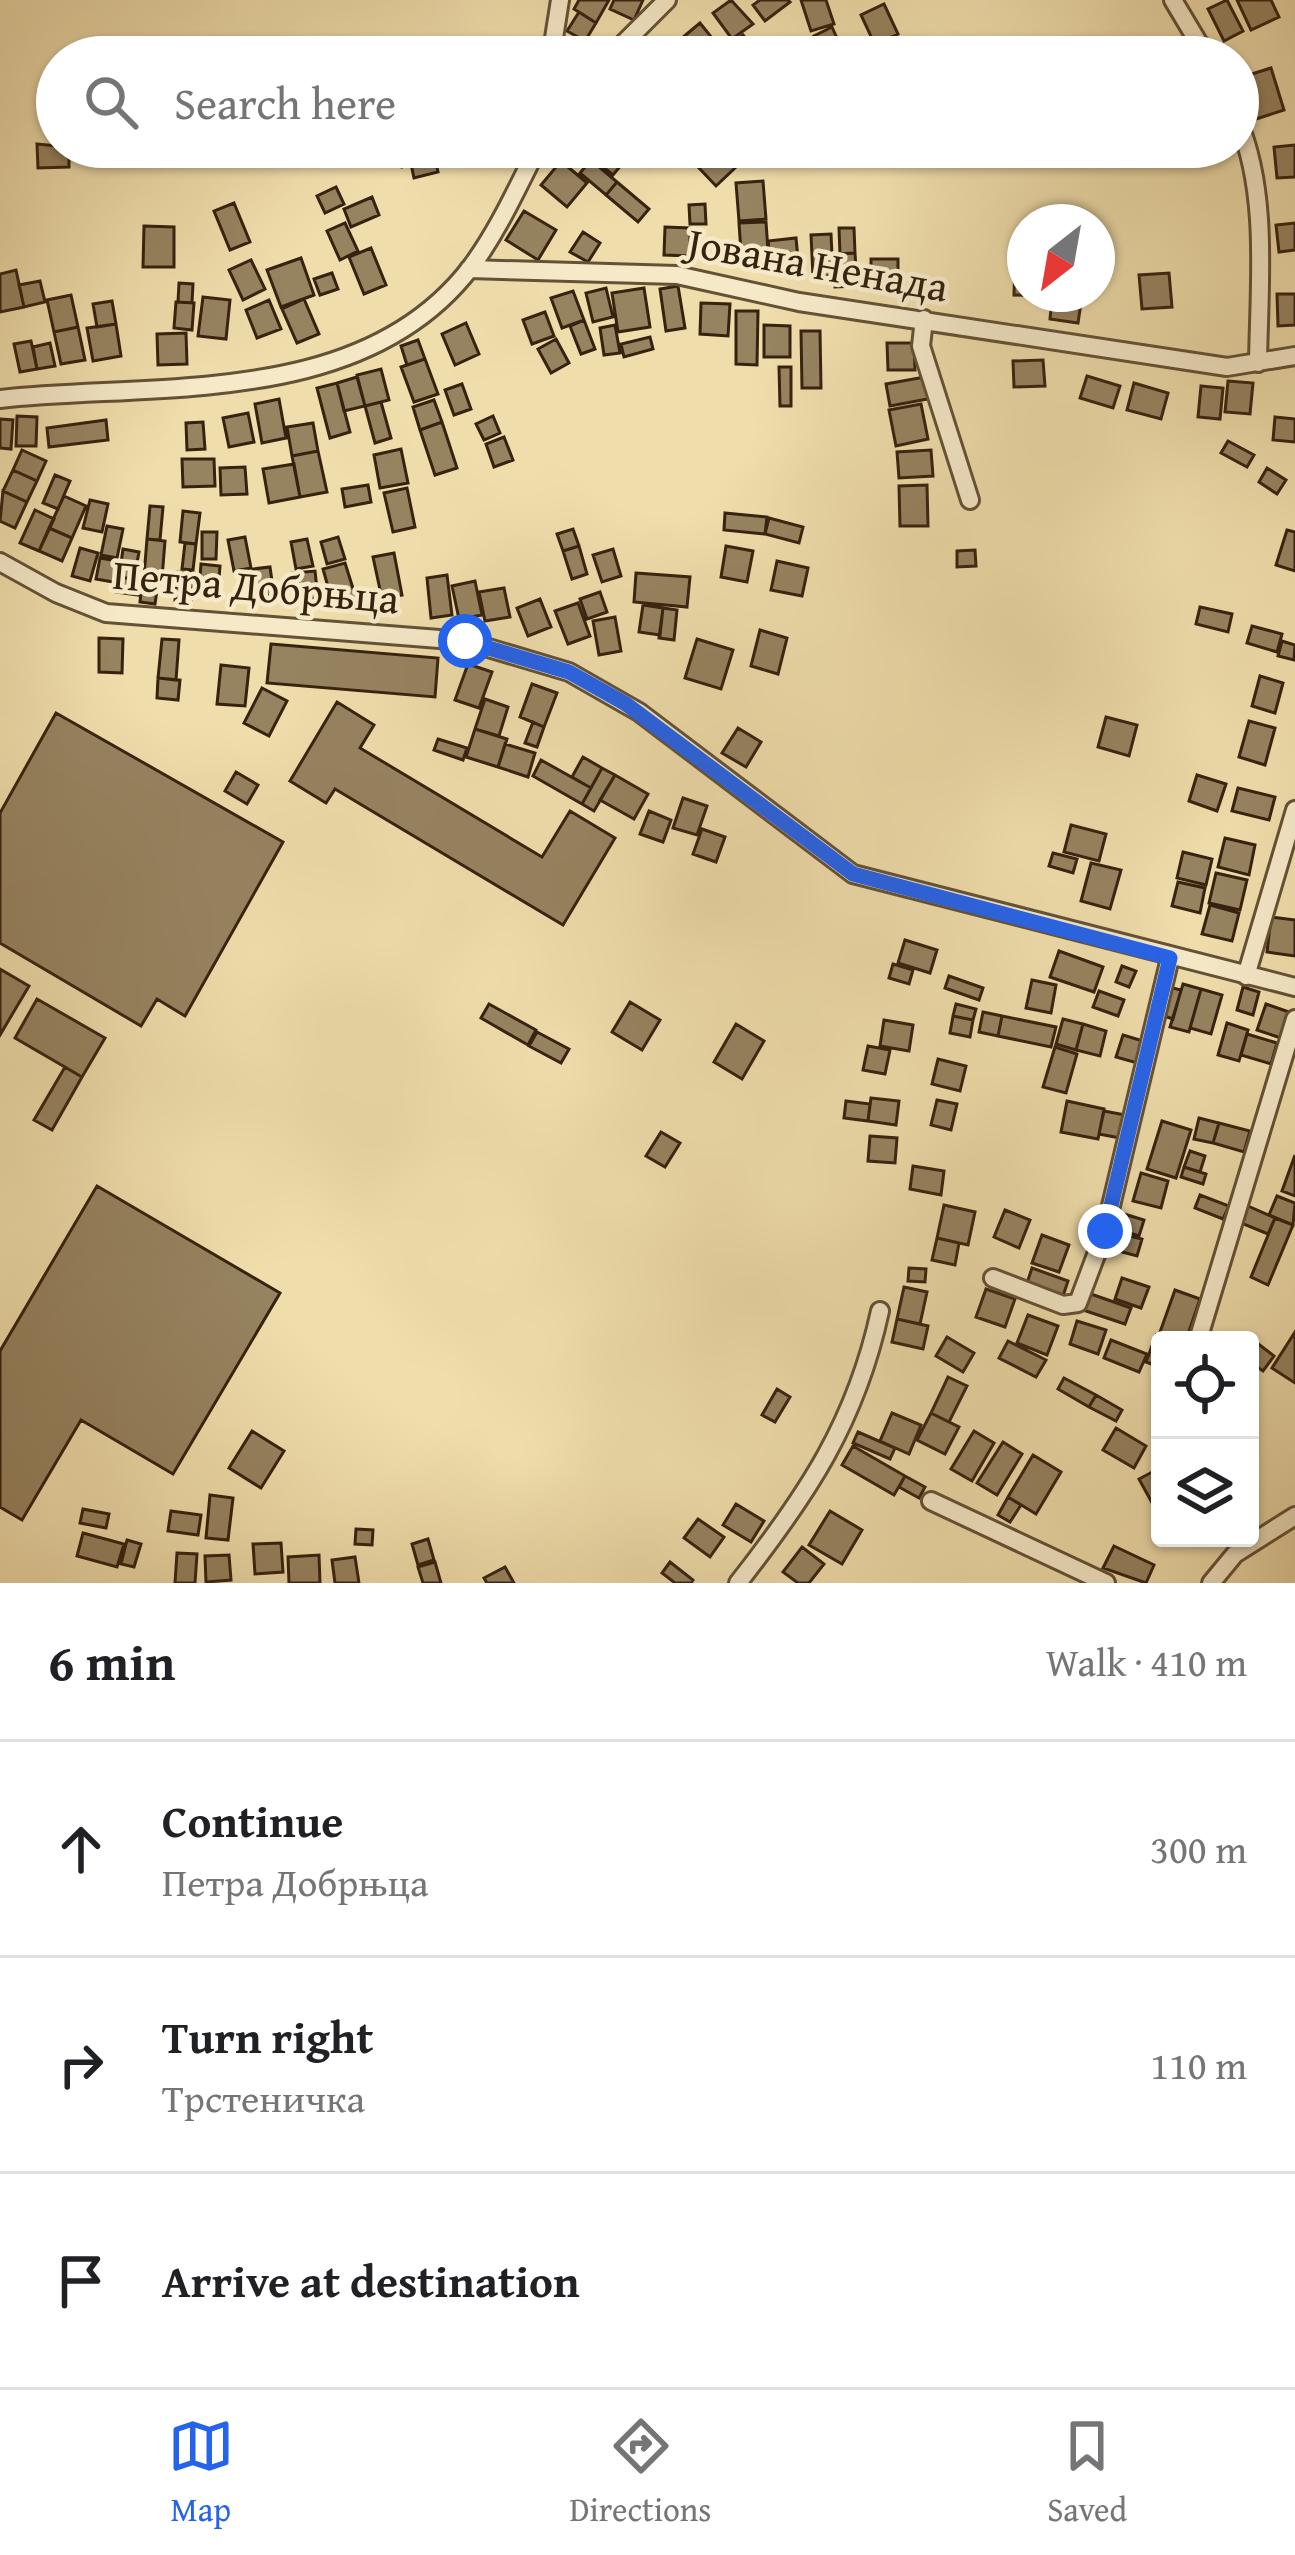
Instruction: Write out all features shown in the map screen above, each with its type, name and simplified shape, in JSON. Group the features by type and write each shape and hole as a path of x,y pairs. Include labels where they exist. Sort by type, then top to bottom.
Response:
{"street":[{"path":"554,36 560,0"},
{"path":"631,36 667,0"},
{"path":"1173,0 1194,36"},
{"path":"0,399 258,381 335,359 390,335 429,308 469,269 526,168"},
{"path":"1252,168 1259,236 1258,363"},
{"name":"Јована Ненада","path":"469,269 677,275 799,302 1227,367 1295,356"},
{"path":"924,319 921,346 970,500"},
{"name":"Петра Добрњца","path":"0,562 56,593 106,613 465,641 521,655 569,672 639,712 853,874 1295,986"},
{"path":"1246,976 1295,810"},
{"path":"993,1278 1063,1305 1078,1303 1105,1231 1170,958"},
{"path":"1201,1331 1295,1019"},
{"path":"738,1583 818,1477 867,1373 880,1311"},
{"path":"931,1501 1106,1583"},
{"path":"1211,1583 1235,1554 1295,1516"}],"building":[{"path":"579,0 609,0 596,23 574,9"},
{"path":"614,0 643,0 634,20 610,9"},
{"path":"731,0 753,24 730,36 713,13"},
{"path":"760,0 790,2 765,21 753,5"},
{"path":"801,0 826,0 834,24 811,31"},
{"path":"1227,0 1243,31 1222,36 1208,9"},
{"path":"1237,0 1271,0 1279,17 1251,30"},
{"path":"884,4 898,34 871,36 861,15"},
{"path":"579,12 596,23 588,36 567,31"},
{"path":"700,23 710,36 684,36"},
{"path":"832,27 836,36 814,36"},
{"path":"1271,68 1284,110 1259,118 1259,72"},
{"path":"1295,145 1295,177 1277,178 1274,147"},
{"path":"412,168 437,168 438,172 414,178"},
{"path":"555,168 569,168 587,183 567,207 541,185"},
{"path":"584,168 600,168 617,182 606,195 580,173"},
{"path":"699,168 735,168 716,186"},
{"path":"763,181 766,219 739,221 736,183"},
{"path":"617,182 649,209 638,222 606,195"},
{"path":"336,187 344,204 325,213 317,196"},
{"path":"372,197 379,215 351,227 344,209"},
{"path":"234,203 250,242 230,250 214,211"},
{"path":"705,204 706,224 690,224 689,205"},
{"path":"524,211 556,230 538,260 506,240"},
{"path":"766,222 769,265 742,267 739,223"},
{"path":"345,223 358,251 340,260 327,231"},
{"path":"1295,223 1295,250 1279,252 1276,225"},
{"path":"144,226 174,227 174,267 143,267"},
{"path":"665,227 690,228 690,256 664,255"},
{"path":"839,228 854,228 855,253 840,254"},
{"path":"583,232 600,243 588,262 570,252"},
{"path":"831,234 833,276 813,276 811,235"},
{"path":"796,238 799,269 772,271 768,241"},
{"path":"371,248 386,285 364,294 349,257"},
{"path":"855,253 857,286 835,287 833,254"},
{"path":"301,258 314,295 281,307 267,270"},
{"path":"871,259 898,259 898,290 871,291"},
{"path":"251,260 265,289 243,300 229,270"},
{"path":"16,270 24,307 0,312 0,274"},
{"path":"332,273 338,289 320,295 314,279"},
{"path":"1169,273 1172,307 1142,309 1139,275"},
{"path":"40,281 45,302 24,307 19,285"},
{"path":"179,283 193,284 192,303 178,302"},
{"path":"678,286 685,328 666,331 660,289"},
{"path":"606,288 613,317 593,322 586,293"},
{"path":"644,288 650,327 618,332 612,293"},
{"path":"573,291 584,320 562,328 551,298"},
{"path":"1277,294 1295,294 1295,325 1278,326"},
{"path":"71,295 78,327 54,332 47,300"},
{"path":"203,297 230,300 226,339 198,336"},
{"path":"304,299 319,334 297,343 282,309"},
{"path":"269,300 281,329 257,338 246,310"},
{"path":"112,301 116,324 97,327 93,304"},
{"path":"176,302 194,303 192,330 174,328"},
{"path":"701,303 730,304 728,336 700,334"},
{"path":"736,311 758,311 757,365 736,364"},
{"path":"545,312 554,336 532,344 523,320"},
{"path":"1051,312 1080,312 1078,323 1050,319"},
{"path":"584,320 595,349 581,354 570,326"},
{"path":"466,323 479,354 455,365 442,334"},
{"path":"116,324 121,356 93,361 87,328"},
{"path":"615,325 620,353 604,355 600,328"},
{"path":"764,325 790,326 790,357 764,357"},
{"path":"78,327 85,360 61,364 54,332"},
{"path":"801,331 820,331 821,388 802,388"},
{"path":"186,333 187,364 158,365 157,334"},
{"path":"650,337 653,349 624,357 621,344"},
{"path":"556,339 569,363 551,373 538,349"},
{"path":"418,340 425,359 407,365 401,346"},
{"path":"31,341 37,369 20,372 14,344"},
{"path":"50,343 55,366 37,369 33,347"},
{"path":"887,343 914,343 915,370 888,370"},
{"path":"425,359 438,394 414,402 401,367"},
{"path":"1043,360 1045,386 1014,387 1013,361"},
{"path":"779,367 791,367 791,406 780,406"},
{"path":"381,369 389,400 365,406 357,375"},
{"path":"930,376 933,398 890,406 886,384"},
{"path":"1087,376 1120,386 1113,408 1080,398"},
{"path":"357,377 365,406 344,411 337,383"},
{"path":"1228,381 1253,383 1250,414 1225,412"},
{"path":"337,383 350,432 330,438 317,388"},
{"path":"1134,383 1168,393 1161,419 1127,410"},
{"path":"462,384 471,409 454,415 445,390"},
{"path":"1201,386 1223,388 1220,419 1198,417"},
{"path":"279,399 286,438 262,443 255,404"},
{"path":"434,400 442,422 420,430 413,407"},
{"path":"381,402 391,438 375,443 365,406"},
{"path":"921,404 928,439 896,446 889,410"},
{"path":"248,413 254,442 229,447 223,418"},
{"path":"17,416 37,417 36,446 16,446"},
{"path":"493,416 500,433 484,440 476,424"},
{"path":"1275,417 1295,419 1295,442 1273,440"},
{"path":"0,419 13,420 11,449 0,448"},
{"path":"106,420 108,440 49,447 47,428"},
{"path":"203,422 205,449 187,450 186,423"},
{"path":"442,422 457,468 435,475 420,430"},
{"path":"313,423 318,451 292,456 287,427"},
{"path":"504,437 513,460 494,467 486,444"},
{"path":"1228,441 1254,455 1247,467 1221,453"},
{"path":"401,449 408,483 380,488 374,455"},
{"path":"22,450 46,461 37,481 13,470"},
{"path":"931,450 933,476 899,478 897,452"},
{"path":"318,451 327,492 300,497 292,456"},
{"path":"182,459 214,459 215,486 183,487"},
{"path":"294,464 300,497 269,503 263,469"},
{"path":"245,467 247,494 221,495 220,468"},
{"path":"1267,468 1286,480 1277,494 1259,482"},
{"path":"13,470 37,481 27,502 3,491"},
{"path":"55,475 70,481 58,509 43,503"},
{"path":"368,485 371,502 345,507 342,489"},
{"path":"927,485 928,526 900,526 899,486"},
{"path":"407,488 415,527 393,532 384,493"},
{"path":"3,491 27,502 15,528 0,521"},
{"path":"64,496 86,506 72,538 49,528"},
{"path":"90,500 108,504 102,532 83,528"},
{"path":"150,506 163,507 160,540 147,539"},
{"path":"35,510 54,519 39,551 20,543"},
{"path":"183,511 200,513 196,544 180,542"},
{"path":"725,513 767,517 765,534 724,530"},
{"path":"769,518 803,527 799,543 765,534"},
{"path":"107,526 123,529 117,558 101,555"},
{"path":"49,528 72,538 62,561 39,551"},
{"path":"573,529 579,546 563,551 557,534"},
{"path":"1287,530 1295,532 1295,571 1276,565"},
{"path":"202,532 217,532 216,559 202,559"},
{"path":"245,537 251,568 234,571 228,540"},
{"path":"338,537 345,559 327,564 321,542"},
{"path":"147,539 165,541 162,578 144,576"},
{"path":"307,539 313,566 296,569 291,542"},
{"path":"185,543 196,544 193,570 182,569"},
{"path":"579,546 587,574 572,579 563,551"},
{"path":"726,546 753,551 747,582 721,577"},
{"path":"80,548 98,553 90,581 72,576"},
{"path":"123,549 139,552 134,579 119,577"},
{"path":"613,549 621,576 602,582 593,555"},
{"path":"975,550 976,566 957,567 957,551"},
{"path":"394,553 402,595 382,599 373,557"},
{"path":"100,558 117,561 113,582 96,579"},
{"path":"777,561 808,568 802,596 771,590"},
{"path":"345,563 357,601 334,608 323,569"},
{"path":"201,564 220,566 218,591 199,590"},
{"path":"270,567 274,595 257,597 253,569"},
{"path":"315,571 318,598 296,601 292,573"},
{"path":"177,572 194,573 191,601 175,600"},
{"path":"636,573 690,577 687,607 634,602"},
{"path":"447,575 452,615 431,618 427,578"},
{"path":"119,577 140,580 138,595 116,592"},
{"path":"475,581 482,615 459,619 452,586"},
{"path":"142,582 158,583 155,604 140,602"},
{"path":"504,588 510,617 485,621 479,592"},
{"path":"600,592 607,612 587,619 580,599"},
{"path":"540,599 551,627 528,636 517,608"},
{"path":"578,603 590,636 568,644 555,611"},
{"path":"643,605 663,608 660,635 639,632"},
{"path":"1200,607 1232,614 1228,632 1196,624"},
{"path":"663,608 677,610 674,640 659,638"},
{"path":"615,617 621,651 599,655 593,621"},
{"path":"1252,626 1282,634 1277,652 1247,643"},
{"path":"760,630 787,638 778,674 751,666"},
{"path":"99,638 123,639 122,673 99,672"},
{"path":"162,639 179,640 176,680 158,678"},
{"path":"697,639 733,650 721,689 685,678"},
{"path":"1282,641 1295,645 1294,660 1278,656"},
{"path":"271,644 438,658 435,697 267,683"},
{"path":"468,664 492,672 479,708 455,700"},
{"path":"221,665 249,668 245,706 217,704"},
{"path":"1260,676 1283,683 1275,713 1252,706"},
{"path":"158,678 180,680 178,700 157,698"},
{"path":"532,684 557,693 544,727 520,717"},
{"path":"262,688 287,701 269,736 244,723"},
{"path":"485,699 508,707 499,736 475,729"},
{"path":"337,702 374,725 360,748 542,857 570,811 615,838 563,925 335,789 326,803 290,781"},
{"path":"56,713 283,842 185,1016 157,999 141,1026 0,943 0,813"},
{"path":"1106,717 1137,725 1129,756 1098,747"},
{"path":"1249,721 1275,728 1265,765 1239,757"},
{"path":"533,722 544,727 537,747 525,743"},
{"path":"738,728 761,742 746,767 722,753"},
{"path":"475,729 507,739 498,767 466,757"},
{"path":"438,739 467,748 463,760 434,750"},
{"path":"505,744 535,753 528,777 498,767"},
{"path":"583,757 602,768 591,788 572,777"},
{"path":"541,760 591,788 582,804 533,776"},
{"path":"602,768 615,775 594,811 582,804"},
{"path":"236,772 258,785 247,804 225,791"},
{"path":"615,775 648,794 634,819 600,800"},
{"path":"1197,775 1226,784 1217,811 1189,801"},
{"path":"1238,788 1275,797 1269,820 1232,811"},
{"path":"683,798 707,806 697,835 673,828"},
{"path":"649,811 671,820 663,842 640,834"},
{"path":"1071,825 1106,834 1099,861 1064,852"},
{"path":"702,829 725,837 716,862 693,854"},
{"path":"1225,838 1255,845 1249,875 1218,867"},
{"path":"1183,852 1212,859 1206,885 1177,878"},
{"path":"1053,853 1077,859 1073,873 1049,866"},
{"path":"1091,863 1121,870 1110,909 1081,901"},
{"path":"1216,873 1247,880 1240,910 1209,903"},
{"path":"1178,882 1205,888 1200,913 1172,906"},
{"path":"1210,905 1239,913 1232,941 1202,934"},
{"path":"1271,917 1295,920 1295,956 1267,952"},
{"path":"905,940 937,950 930,973 898,963"},
{"path":"1059,951 1103,967 1094,992 1050,977"},
{"path":"893,964 913,970 909,984 889,978"},
{"path":"1122,966 1136,971 1129,987 1116,982"},
{"path":"0,969 29,986 0,1035"},
{"path":"949,976 983,988 979,1000 945,988"},
{"path":"1032,980 1056,985 1051,1013 1026,1008"},
{"path":"1183,984 1201,989 1189,1032 1170,1027"},
{"path":"1169,987 1181,990 1173,1019 1161,1015"},
{"path":"1243,987 1259,992 1253,1015 1237,1010"},
{"path":"1201,989 1222,995 1211,1034 1190,1028"},
{"path":"1099,991 1124,1000 1118,1016 1093,1007"},
{"path":"37,999 105,1038 82,1077 15,1038"},
{"path":"630,1002 660,1020 642,1050 612,1032"},
{"path":"489,1004 536,1030 528,1045 481,1018"},
{"path":"956,1004 976,1009 973,1020 953,1016"},
{"path":"1266,1004 1289,1012 1281,1038 1257,1030"},
{"path":"983,1012 1002,1016 998,1036 979,1032"},
{"path":"953,1016 973,1020 970,1037 950,1033"},
{"path":"1002,1016 1056,1027 1051,1047 998,1036"},
{"path":"1063,1019 1083,1024 1076,1050 1056,1044"},
{"path":"884,1020 913,1025 909,1051 880,1046"},
{"path":"1227,1023 1248,1030 1239,1061 1218,1055"},
{"path":"736,1024 764,1041 742,1079 714,1062"},
{"path":"1083,1024 1106,1031 1100,1056 1076,1050"},
{"path":"537,1032 569,1049 561,1063 529,1046"},
{"path":"1247,1034 1277,1043 1271,1064 1241,1055"},
{"path":"1123,1035 1143,1041 1137,1063 1116,1057"},
{"path":"868,1046 890,1050 885,1074 863,1070"},
{"path":"1055,1047 1077,1054 1066,1093 1043,1087"},
{"path":"938,1059 966,1066 960,1091 932,1084"},
{"path":"65,1067 82,1077 52,1130 34,1120"},
{"path":"871,1098 899,1101 896,1125 868,1121"},
{"path":"937,1100 957,1104 951,1130 931,1125"},
{"path":"846,1101 870,1104 868,1121 844,1118"},
{"path":"1067,1101 1104,1109 1098,1139 1061,1132"},
{"path":"1104,1111 1125,1115 1120,1138 1099,1134"},
{"path":"1199,1118 1219,1123 1213,1143 1194,1139"},
{"path":"1162,1121 1191,1130 1176,1178 1147,1169"},
{"path":"1219,1123 1250,1131 1244,1152 1213,1143"},
{"path":"661,1132 680,1143 665,1167 646,1156"},
{"path":"870,1136 897,1138 895,1163 868,1161"},
{"path":"1190,1151 1205,1156 1200,1172 1184,1167"},
{"path":"1295,1155 1295,1196 1282,1191"},
{"path":"913,1166 944,1171 941,1195 910,1189"},
{"path":"1184,1167 1206,1174 1203,1184 1181,1177"},
{"path":"1141,1173 1168,1181 1161,1208 1133,1201"},
{"path":"97,1186 280,1293 173,1474 81,1420 22,1520 0,1507 0,1351"},
{"path":"1200,1195 1229,1206 1223,1219 1195,1208"},
{"path":"1277,1196 1295,1203 1293,1225 1269,1215"},
{"path":"944,1205 975,1212 968,1245 937,1238"},
{"path":"1248,1206 1275,1218 1268,1234 1241,1223"},
{"path":"1005,1210 1030,1220 1019,1248 994,1237"},
{"path":"1121,1213 1144,1220 1139,1236 1116,1229"},
{"path":"1275,1218 1293,1225 1268,1285 1251,1277"},
{"path":"1042,1235 1069,1245 1059,1272 1032,1263"},
{"path":"1126,1235 1142,1239 1137,1256 1122,1252"},
{"path":"937,1238 959,1243 955,1265 932,1260"},
{"path":"909,1268 926,1269 925,1282 908,1281"},
{"path":"1032,1268 1068,1281 1063,1296 1027,1283"},
{"path":"1122,1278 1149,1287 1141,1308 1115,1299"},
{"path":"904,1287 927,1292 920,1324 897,1319"},
{"path":"986,1289 1015,1299 1005,1327 976,1317"},
{"path":"1175,1290 1200,1299 1189,1331 1160,1331"},
{"path":"1088,1293 1131,1308 1125,1324 1083,1310"},
{"path":"1028,1315 1058,1326 1047,1355 1017,1343"},
{"path":"897,1319 928,1326 923,1349 892,1342"},
{"path":"1077,1321 1106,1330 1098,1354 1070,1344"},
{"path":"1295,1332 1295,1383 1272,1368"},
{"path":"947,1337 974,1353 963,1372 936,1356"},
{"path":"1111,1340 1147,1354 1139,1372 1104,1358"},
{"path":"1008,1341 1046,1360 1036,1377 999,1358"},
{"path":"1259,1345 1274,1356 1263,1371 1259,1368"},
{"path":"948,1377 967,1386 949,1422 931,1413"},
{"path":"1064,1378 1096,1395 1089,1407 1058,1389"},
{"path":"777,1389 790,1397 775,1422 762,1415"},
{"path":"1096,1395 1122,1410 1116,1421 1089,1407"},
{"path":"892,1413 921,1425 909,1454 880,1441"},
{"path":"931,1413 959,1427 945,1454 917,1440"},
{"path":"1116,1428 1146,1446 1134,1468 1103,1450"},
{"path":"252,1431 284,1451 261,1488 229,1468"},
{"path":"974,1431 994,1443 972,1481 951,1469"},
{"path":"858,1432 895,1448 890,1459 853,1443"},
{"path":"1003,1442 1022,1454 997,1495 977,1483"},
{"path":"853,1446 905,1476 894,1495 842,1465"},
{"path":"1033,1455 1061,1472 1036,1514 1008,1497"},
{"path":"1151,1473 1151,1501 1139,1479"},
{"path":"905,1476 925,1487 919,1498 899,1487"},
{"path":"210,1495 233,1498 228,1540 206,1538"},
{"path":"1008,1497 1021,1505 1010,1522 998,1515"},
{"path":"736,1504 764,1521 751,1542 723,1525"},
{"path":"83,1509 109,1514 106,1528 80,1523"},
{"path":"171,1511 201,1515 198,1535 168,1531"},
{"path":"830,1511 862,1530 842,1564 809,1545"},
{"path":"698,1519 724,1537 710,1557 684,1538"},
{"path":"356,1529 373,1530 372,1545 355,1544"},
{"path":"83,1533 124,1544 117,1567 77,1556"},
{"path":"428,1539 434,1560 418,1565 412,1544"},
{"path":"127,1540 141,1544 134,1567 121,1564"},
{"path":"281,1543 283,1572 255,1574 253,1544"},
{"path":"1114,1546 1154,1565 1146,1583 1103,1568"},
{"path":"802,1547 824,1564 809,1583 798,1583 783,1572"},
{"path":"177,1553 197,1554 195,1583 175,1583"},
{"path":"229,1555 231,1580 206,1582 205,1556"},
{"path":"319,1555 320,1583 289,1583 288,1557"},
{"path":"355,1557 359,1583 335,1583 332,1560"},
{"path":"435,1562 441,1583 423,1583 418,1567"},
{"path":"670,1562 691,1583 675,1583 662,1573"},
{"path":"505,1567 514,1583 487,1583 484,1578"}],"route":[{"path":"465,641 569,672 626,704 670,732 853,874 1170,958 1105,1231"}]}
